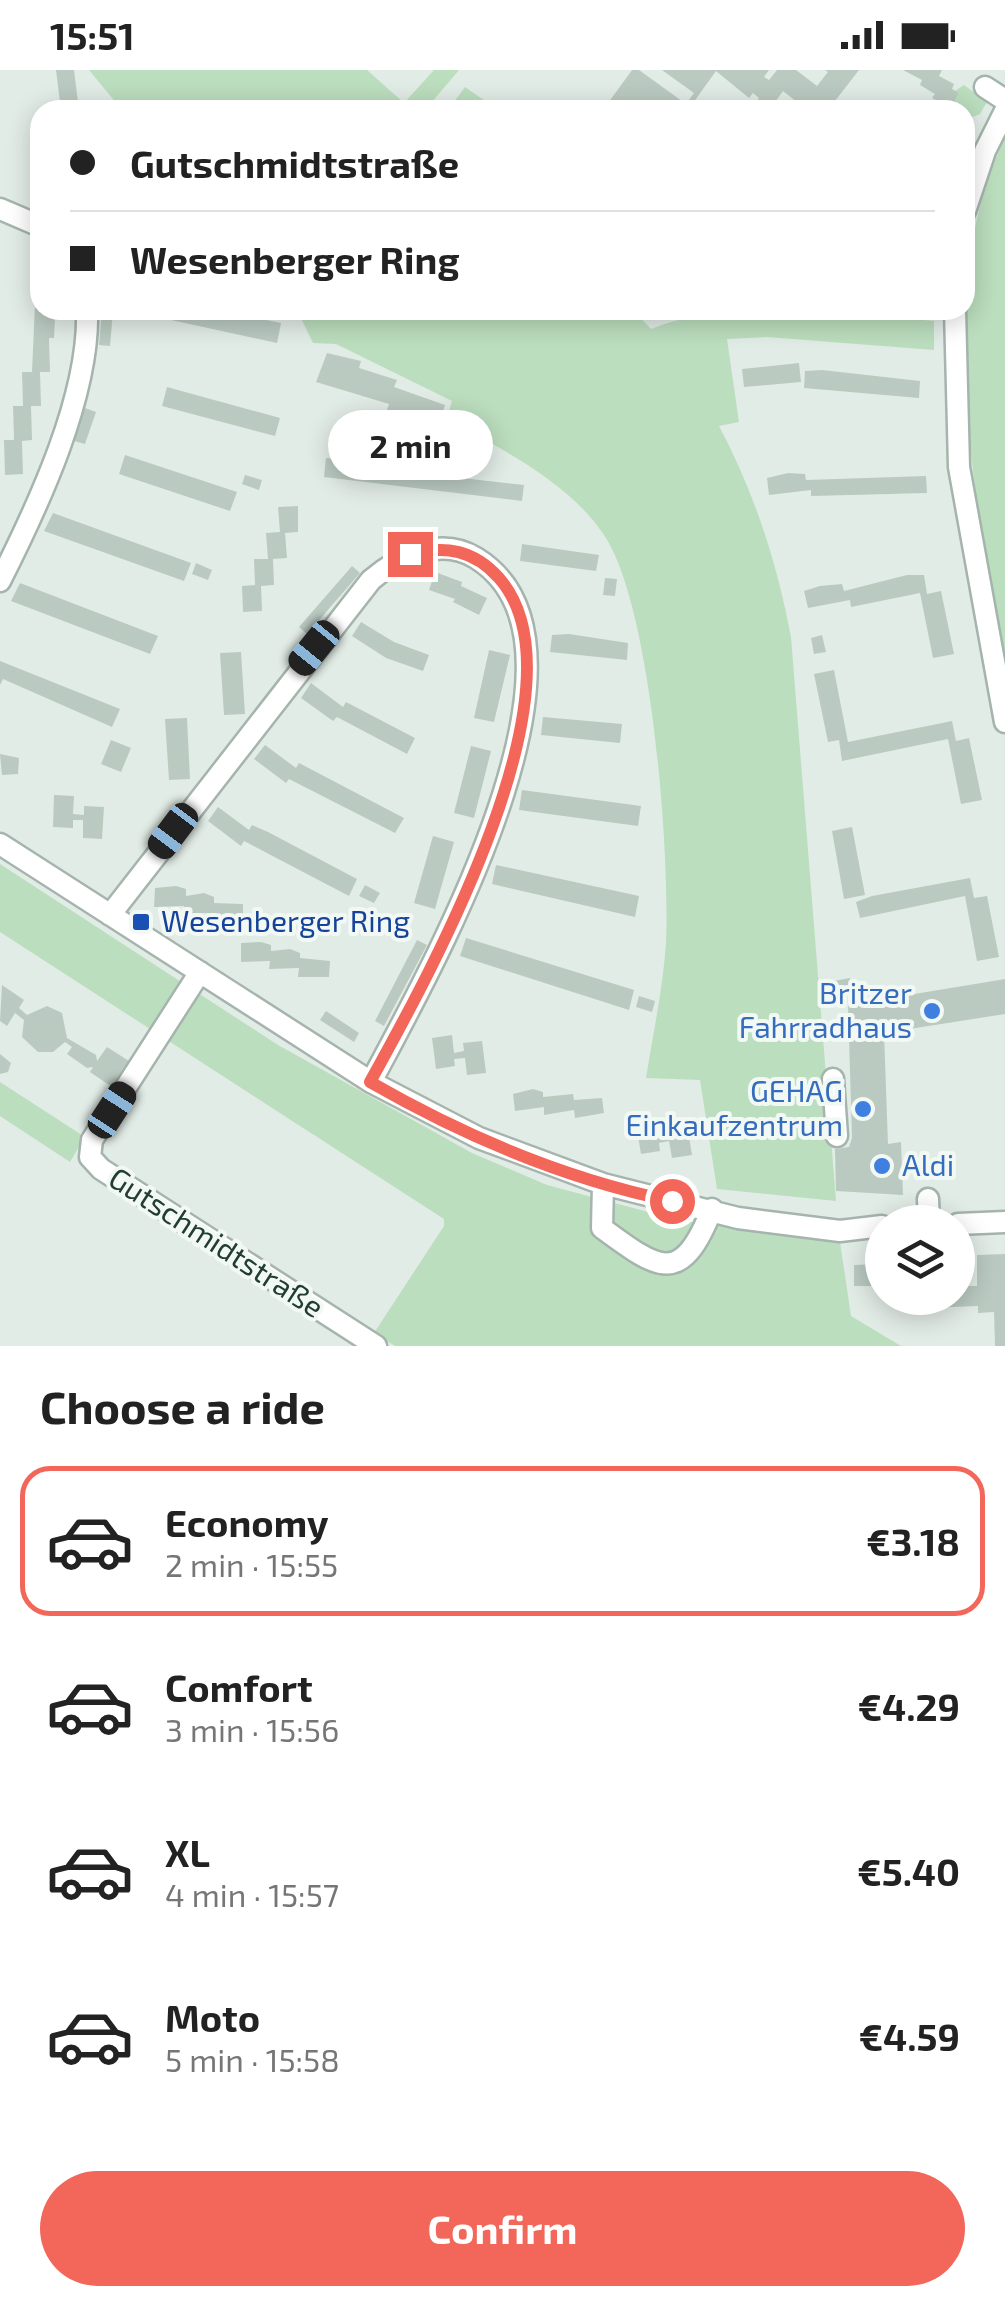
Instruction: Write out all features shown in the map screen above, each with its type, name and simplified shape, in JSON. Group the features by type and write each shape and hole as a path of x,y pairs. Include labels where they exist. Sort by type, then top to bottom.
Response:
{"street":[{"path":"984,87 1005,100"},
{"path":"975,180 1005,111"},
{"path":"0,208 30,222"},
{"path":"0,580 64,427 81,370 86,320"},
{"path":"956,320 954,380 966,558 982,609 1005,722"},
{"path":"110,915 371,580 395,561 428,550 459,550 480,560 508,588 521,619 528,665 521,722 500,801 458,912 370,1082"},
{"path":"0,844 370,1082 479,1138 603,1184 738,1218 840,1231 865,1227"},
{"name":"Gutschmidtstraße","path":"200,972 90,1143 90,1158 376,1346"},
{"path":"834,1078 837,1136"},
{"path":"603,1184 602,1228 655,1265 668,1266 686,1257 712,1209"},
{"path":"928,1200 928,1205"},
{"path":"975,1223 1005,1222"}],"green space":[{"path":"89,70 367,70 401,100 114,100"},
{"path":"434,70 459,70 434,100 407,100"},
{"path":"964,85 987,102 980,114 975,116 975,100 955,100 959,93 955,91"},
{"path":"465,87 484,100 455,100"},
{"path":"1005,138 1005,662 982,536 966,397 966,320 975,320 975,235 983,196"},
{"path":"302,320 642,320 651,329 679,320 934,321 934,350 767,337 727,339 739,422 719,426 763,529 791,637 836,1201 717,1189 700,1080 646,1078 666,943 661,794 646,672 634,616 621,569 604,535 553,482 447,419 452,401 336,344 313,343"},
{"path":"0,864 278,1045 472,1153 547,1185 678,1220 840,1242 851,1316 901,1346 395,1346 374,1333 444,1226 444,1219 0,932"},
{"path":"0,1082 85,1137 70,1162 0,1116"}],"building":[{"path":"56,70 74,70 78,100 60,100"},
{"path":"632,70 639,70 680,100 610,100"},
{"path":"662,70 769,70 764,77 769,80 777,70 796,70 817,86 828,72 825,70 859,70 836,100 794,100 783,91 777,100 758,100 753,93 749,98 716,71 695,100 689,100 694,93"},
{"path":"903,70 942,70 939,76 954,84 952,89 959,93 955,100 936,100 932,98 935,94 920,85 922,80"},
{"path":"34,320 55,320 54,338 49,338 50,372 40,372 41,406 31,406 32,440 22,441 23,474 5,475 4,440 14,440 13,406 23,406 22,372 32,372"},
{"path":"101,320 112,320 110,346 99,345"},
{"path":"171,320 281,323 277,343"},
{"path":"327,353 361,361 359,368 397,380 394,387 445,405 436,434 385,416 389,404 316,382"},
{"path":"799,363 801,382 744,387 742,369"},
{"path":"805,371 920,381 919,398 804,388"},
{"path":"167,387 280,418 275,436 162,406"},
{"path":"85,408 96,412 85,444 74,441"},
{"path":"125,455 237,492 230,511 119,474"},
{"path":"326,458 410,466 409,472 524,485 522,501 324,477"},
{"path":"805,474 806,480 926,476 927,493 811,496 811,490 769,495 767,478"},
{"path":"245,475 262,480 259,490 242,484"},
{"path":"298,506 298,532 285,533 287,558 273,559 274,585 261,586 262,611 243,612 242,586 255,585 254,559 268,559 266,533 280,532 278,507"},
{"path":"53,513 191,563 184,581 44,531"},
{"path":"522,544 599,555 596,571 520,561"},
{"path":"196,563 212,570 208,580 192,574"},
{"path":"352,566 360,573 307,634 299,627"},
{"path":"435,572 462,582 461,586 487,598 479,615 453,602 455,599 429,590"},
{"path":"907,575 924,575 927,594 941,591 954,654 933,658 920,593 851,607 850,600 808,608 804,591 842,584 844,591"},
{"path":"605,578 617,579 615,596 603,595"},
{"path":"20,583 158,636 150,654 11,601"},
{"path":"361,622 394,642 429,655 423,671 386,658 352,636"},
{"path":"552,635 628,643 627,660 550,652"},
{"path":"822,635 826,652 814,654 811,638"},
{"path":"489,650 510,655 494,722 474,718"},
{"path":"241,652 245,714 224,715 220,653"},
{"path":"0,661 120,709 112,727 3,679 0,685"},
{"path":"834,670 848,742 952,721 956,741 969,738 982,800 961,804 948,739 842,761 839,740 828,742 814,674"},
{"path":"311,683 343,707 346,702 415,738 407,754 337,717 333,721 301,698"},
{"path":"543,717 622,724 620,743 541,735"},
{"path":"187,718 190,779 169,780 165,719"},
{"path":"111,740 131,748 121,772 101,764"},
{"path":"265,745 296,768 299,763 404,818 395,833 289,779 286,783 254,759"},
{"path":"471,746 491,751 474,818 454,813"},
{"path":"0,754 19,758 18,774 2,775"},
{"path":"522,790 641,806 638,826 519,810"},
{"path":"54,795 74,796 73,814 84,815 84,806 104,807 102,839 83,838 83,820 73,820 73,828 53,827"},
{"path":"218,807 249,830 252,825 268,832 357,879 349,896 244,841 241,846 208,821"},
{"path":"852,827 865,895 844,899 832,831"},
{"path":"433,836 454,842 435,909 414,903"},
{"path":"496,865 639,896 635,917 492,884"},
{"path":"970,878 974,898 987,896 999,957 977,961 965,896 860,918 856,902 872,896"},
{"path":"365,885 380,893 374,903 359,896"},
{"path":"155,888 186,889 186,896 204,893 214,897 214,903 243,904 243,920 213,921 213,913 183,913 184,906 154,907"},
{"path":"466,938 634,990 629,1010 460,956"},
{"path":"417,940 427,945 384,1026 375,1021"},
{"path":"241,943 271,945 271,951 290,949 300,953 300,958 330,961 329,977 298,977 299,968 269,969 270,961 241,962"},
{"path":"850,978 851,987 825,992 823,983"},
{"name":"GEHAG Einkaufzentrum","path":"1005,979 1005,1014 884,1033 888,1144 901,1142 903,1195 836,1191 835,1149 849,1147 852,1138 848,1005"},
{"path":"2,985 24,1000 19,1008 27,1015 47,1006 62,1013 67,1038 96,1055 97,1061 107,1047 129,1061 112,1087 90,1072 93,1067 87,1068 67,1054 72,1047 65,1042 53,1052 38,1052 22,1037 24,1020 15,1013 7,1026 0,1021"},
{"path":"639,996 655,1001 652,1012 636,1007"},
{"path":"326,1011 359,1033 354,1042 320,1020"},
{"path":"452,1035 454,1053 464,1051 463,1043 482,1041 486,1073 467,1075 465,1058 454,1059 455,1066 436,1069 432,1038"},
{"path":"0,1054 11,1063 8,1072 0,1074"},
{"path":"533,1089 543,1092 543,1097 573,1094 574,1100 602,1098 604,1113 575,1118 574,1110 544,1115 544,1107 515,1111 513,1094"},
{"path":"655,1119 658,1137 668,1135 667,1128 687,1124 692,1155 672,1158 669,1141 659,1143 660,1151 641,1154 636,1123"},
{"path":"1005,1254 1005,1346 995,1346 994,1312 978,1313 975,1306 977,1255"},
{"path":"854,1265 865,1265 865,1286 854,1286"}],"place":[{"name":"Wesenberger Ring","path":"141,922"},
{"name":"Britzer Fahrradhaus","path":"932,1011"},
{"name":"GEHAG Einkaufzentrum","path":"863,1109"},
{"name":"Aldi","path":"882,1166"}],"route":[{"path":"410,554 442,548 459,550 480,560 500,578 521,619 528,681 508,775 477,866 450,929 370,1082 479,1138 538,1162 672,1201"}]}
